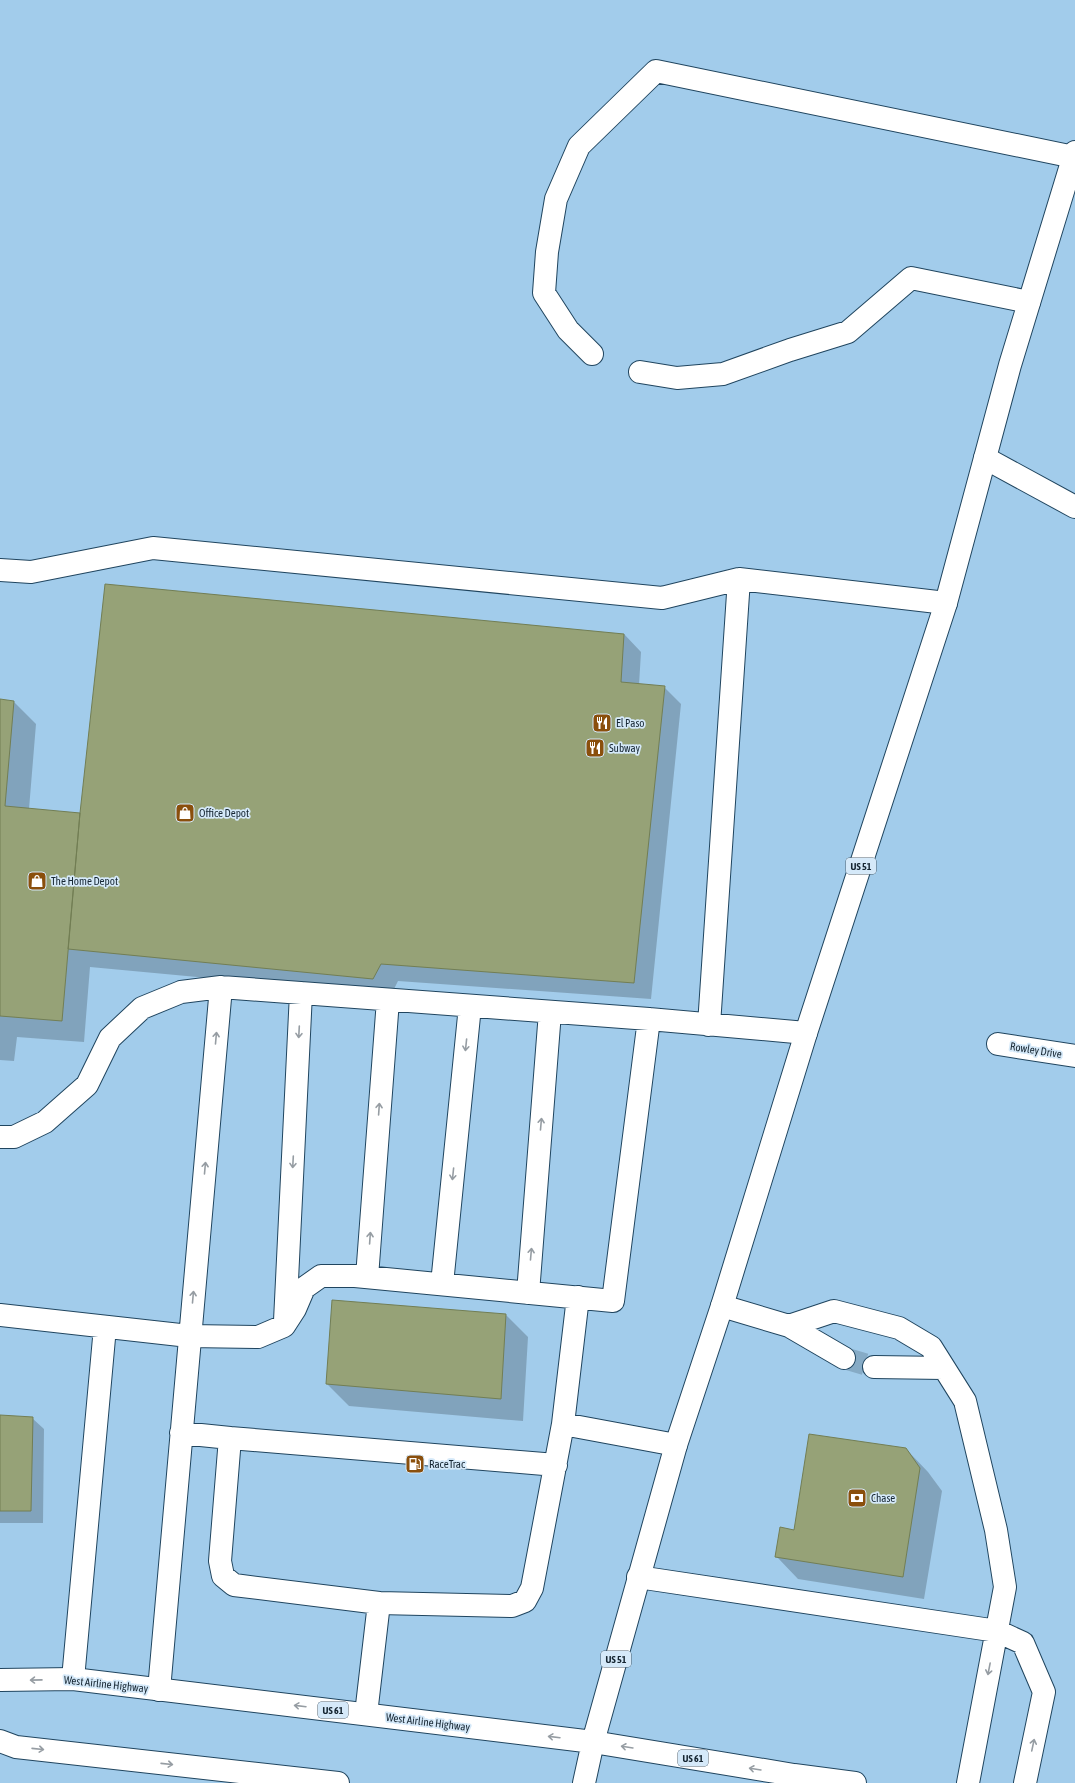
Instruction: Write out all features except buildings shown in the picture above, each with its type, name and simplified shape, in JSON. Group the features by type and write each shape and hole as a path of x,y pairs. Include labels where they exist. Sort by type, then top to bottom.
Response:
{"main road":[{"path":"592,354 568,330 544,293 547,252 556,199 579,146 656,70 1074,154"},
{"name":"US 51","path":"584,1783 593,1742 676,1445 722,1306 806,1033 946,603 1010,365 1074,154"},
{"path":"640,372 677,378 723,374 790,350 848,332 911,278 1030,302"},
{"path":"985,458 1075,507"},
{"path":"0,570 31,572 153,548 662,598 739,579 946,603"},
{"path":"709,1025 739,579"},
{"path":"0,1137 14,1137 45,1122 87,1085 110,1038 142,1008 181,992 221,987 806,1033"},
{"path":"159,1690 189,1336 221,987"},
{"path":"284,1326 301,993"},
{"path":"367,1277 388,1000"},
{"path":"442,1284 470,1006"},
{"path":"528,1293 550,1012"},
{"path":"0,1315 189,1336 258,1337 284,1326 295,1309 304,1288 321,1276 367,1277 613,1301 650,1020"},
{"name":"Rowley Drive","path":"998,1044 1075,1056"},
{"path":"230,1438 220,1561 223,1576 234,1585 379,1602 512,1606 525,1601 532,1588 556,1465 563,1424 578,1297"},
{"path":"722,1306 789,1326 844,1358"},
{"path":"789,1326 834,1311 899,1328 931,1347 965,1401 996,1530 1005,1587 968,1783"},
{"path":"73,1679 105,1327"},
{"path":"874,1367 944,1368"},
{"path":"563,1424 676,1445"},
{"path":"181,1433 556,1465"},
{"path":"638,1577 997,1631 1023,1643 1044,1692 1025,1783"},
{"path":"366,1714 379,1602"},
{"name":"West Airline Highway","path":"0,1680 73,1679 366,1714 593,1742 786,1774 854,1783"},
{"path":"0,1741 16,1747 338,1783"}],"tunnel":[{"path":"844,1358 874,1367"}],"place":[{"name":"El Paso","path":"602,723"},
{"name":"Subway","path":"595,748"},
{"name":"Office Depot","path":"185,813"},
{"name":"The Home Depot","path":"37,881"},
{"name":"RaceTrac","path":"415,1464"},
{"name":"Chase","path":"857,1498"}]}
